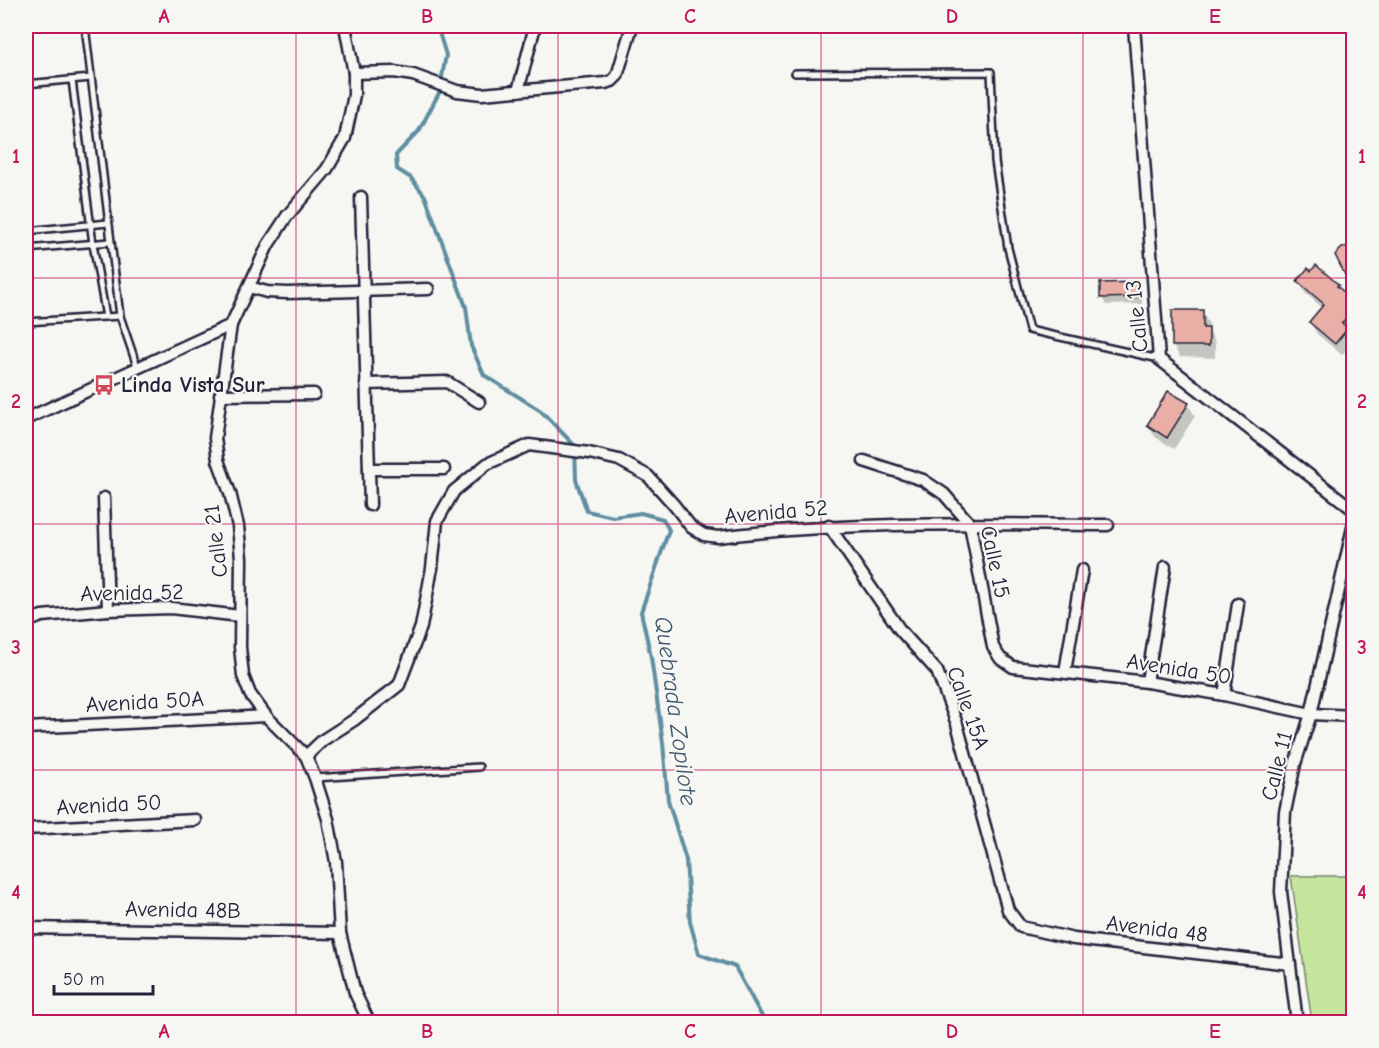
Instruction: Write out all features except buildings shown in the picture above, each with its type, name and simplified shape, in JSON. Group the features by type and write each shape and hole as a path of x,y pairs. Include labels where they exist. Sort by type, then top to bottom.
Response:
{"street":[{"name":"Calle 21","path":"345,26 354,73 354,95 345,138 327,169 287,216 268,245 231,325 215,438 218,460 230,493 238,526 241,558 240,616 243,675 250,694 266,716 306,756 315,778 328,819 336,861 340,933 355,993 369,1023"},
{"path":"518,91 535,26"},
{"path":"354,73 394,72 457,91 482,94 605,83 617,76 632,26"},
{"name":"Calle 13","path":"1134,26 1159,359 1353,510"},
{"path":"361,197 370,506"},
{"path":"249,287 267,292 287,293 428,289"},
{"path":"26,419 231,325"},
{"path":"366,384 447,382 479,402"},
{"path":"220,396 314,394"},
{"name":"Avenida 52","path":"306,756 323,740 354,720 399,685 422,627 437,521 454,491 487,464 529,445 589,453 619,460 648,476 691,528 704,535 718,537 829,526 1108,525"},
{"name":"Calle 15","path":"864,461 923,480 944,494 970,524 993,647 1000,658"},
{"path":"369,469 444,469"},
{"path":"104,498 108,610"},
{"name":"Calle 11","path":"1297,1023 1281,892 1286,812 1295,764 1311,714 1352,546 1353,523"},
{"name":"Calle 15A","path":"829,526 900,630 937,671 957,723 1008,910 1021,927"},
{"path":"1147,682 1165,567"},
{"path":"1065,672 1082,570"},
{"path":"1224,694 1238,604"},
{"name":"Avenida 52","path":"26,622 42,616 108,610 171,608 240,616"},
{"name":"Avenida 50","path":"1000,658 1013,667 1147,682 1224,694 1311,714 1353,716"},
{"name":"Avenida 50A","path":"26,728 266,716"},
{"name":"Avenida 50","path":"26,829 195,820"},
{"name":"Avenida 48","path":"1021,927 1074,939 1290,964"},
{"name":"Avenida 48B","path":"26,928 340,933"}],"lane":[{"path":"85,26 120,316 138,369"},
{"path":"795,74 991,72 995,161 1008,248 1029,330 1159,359"},
{"path":"26,84 91,78"},
{"path":"72,80 93,244 106,317"},
{"path":"26,231 108,223"},
{"path":"26,249 110,242"},
{"path":"26,322 120,316"},
{"path":"315,778 479,767"}],"green space":[{"path":"1291,876 1353,876 1353,1022 1312,1022"}],"waterway":[{"name":"Quebrada Zopilote","path":"437,26 446,55 439,93 419,131 396,155 397,169 411,178 425,196 466,307 471,346 484,375 541,411 575,446 576,480 587,511 613,517 641,513 663,519 669,530 641,612 651,657 668,800 686,860 690,922 699,954 735,967 765,1022"}],"place":[{"name":"Linda Vista Sur","path":"104,385"}]}
